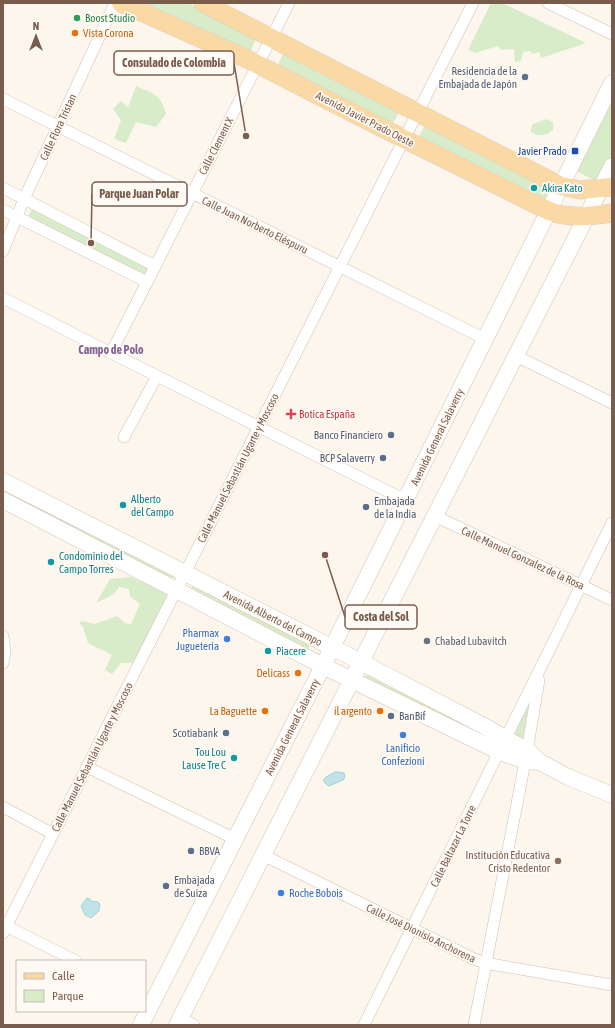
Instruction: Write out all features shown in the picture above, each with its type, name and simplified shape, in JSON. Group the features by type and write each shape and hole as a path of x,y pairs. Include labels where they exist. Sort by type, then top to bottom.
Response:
{"main road":[{"name":"Avenida Javier Prado Oeste","path":"121,3 257,64 549,211 566,216 586,217 612,213"},
{"path":"203,3 561,186 580,190 606,188"},
{"path":"262,38 272,39 274,50 271,54 269,63 257,64 252,56 259,48 262,38"},
{"name":"Avenida General Salaverry","path":"146,1008 149,997 235,840 323,666 612,83"},
{"path":"184,1023 263,855 586,217 606,188 612,166"},
{"name":"Avenida Alberto del Campo","path":"3,481 361,662 503,745"},
{"name":"Avenida Alberto del Campo","path":"3,500 323,666 503,745 568,777 612,795"},
{"name":"Avenida General Salaverry","path":"141,1025 145,1012"}],"street":[{"name":"Calle Flora Tristan","path":"3,251 24,199 115,3"},
{"path":"272,39 289,3"},
{"name":"Calle Manuel Sebastián Ugarte y Moscoso","path":"5,930 473,3"},
{"path":"548,3 612,34"},
{"name":"Calle Clement X","path":"111,353 257,64"},
{"name":"Calle Juan Norberto Eléspuru","path":"3,99 485,339"},
{"path":"3,188 155,266"},
{"path":"3,210 147,282"},
{"path":"3,298 405,500"},
{"path":"516,356 612,403"},
{"path":"124,437 157,376"},
{"name":"Calle Manuel Gonzalez de la Rosa","path":"435,516 612,600"},
{"name":"Calle Baltazar La Torre","path":"364,1025 612,523"},
{"path":"3,636 5,652 3,663"},
{"name":"Calle Baltazar La Torre","path":"474,1025 485,963 530,758 541,667"},
{"path":"87,767 235,840"},
{"path":"3,807 53,834"},
{"name":"Calle José Dionisio Anchorena","path":"263,855 474,959 485,963 612,985"},
{"path":"5,930 74,960"}],"green space":[{"path":"137,3 188,3 257,36 249,55"},
{"path":"491,3 502,3 586,43 541,58 539,52 533,54 530,51 523,52 521,61 515,62 514,49 501,50 498,46 475,53 468,50"},
{"path":"283,54 399,112 392,125 277,67"},
{"path":"136,86 156,95 164,107 166,114 156,127 136,122 126,143 114,139 121,120 113,109 121,101 128,107"},
{"path":"612,98 612,155 598,182 574,170"},
{"path":"547,119 553,122 553,130 548,134 542,135 537,135 531,132 533,124"},
{"path":"425,125 554,184 544,204 422,143 419,136"},
{"path":"34,204 153,265 148,281 26,221"},
{"path":"3,486 176,572 170,585 3,498"},
{"path":"131,577 169,593 133,663 121,663 112,674 105,670 112,655 88,643 83,627 79,623 82,621 95,624 117,616 125,623 131,624 140,604 130,596 129,589 119,587 114,594 96,603 110,579"},
{"path":"195,581 312,643 306,651 189,592"},
{"path":"370,671 481,726 477,735 362,680"},
{"path":"538,677 525,746 508,739"}],"water":[{"path":"335,772 344,773 345,777 343,780 329,786 323,780"},
{"path":"87,898 100,904 99,911 91,918 85,915 81,906"}],"place":[{"name":"Boost Studio","path":"77,18"},
{"name":"Vista Corona","path":"75,33"},
{"name":"Residencia de la Embajada de Japón","path":"525,77"},
{"name":"Consulado de Colombia","path":"246,136"},
{"name":"Javier Prado","path":"575,151"},
{"name":"Akira Kato","path":"534,188"},
{"name":"Parque Juan Polar","path":"91,243"},
{"name":"Botica España","path":"291,414"},
{"name":"Banco Financiero","path":"391,435"},
{"name":"BCP Salaverry","path":"383,458"},
{"name":"Alberto del Campo","path":"123,505"},
{"name":"Embajada de la India","path":"366,507"},
{"name":"Costa del Sol","path":"325,555"},
{"name":"Condominio del Campo Torres","path":"51,562"},
{"name":"Pharmax Juguetería","path":"227,639"},
{"name":"Chabad Lubavitch","path":"427,641"},
{"name":"Piacere","path":"268,651"},
{"name":"Delicass","path":"298,673"},
{"name":"La Baguette","path":"265,711"},
{"name":"il argento","path":"380,711"},
{"name":"BanBif","path":"391,716"},
{"name":"Scotiabank","path":"226,733"},
{"name":"Lanificio Confezioni","path":"403,735"},
{"name":"Tou Lou Lause Tre C","path":"234,758"},
{"name":"BBVA","path":"191,851"},
{"name":"Institución Educativa Cristo Redentor","path":"558,861"},
{"name":"Embajada de Suiza","path":"166,886"},
{"name":"Roche Bobois","path":"281,893"}],"district":[{"name":"Campo de Polo","path":"111,350"}]}
